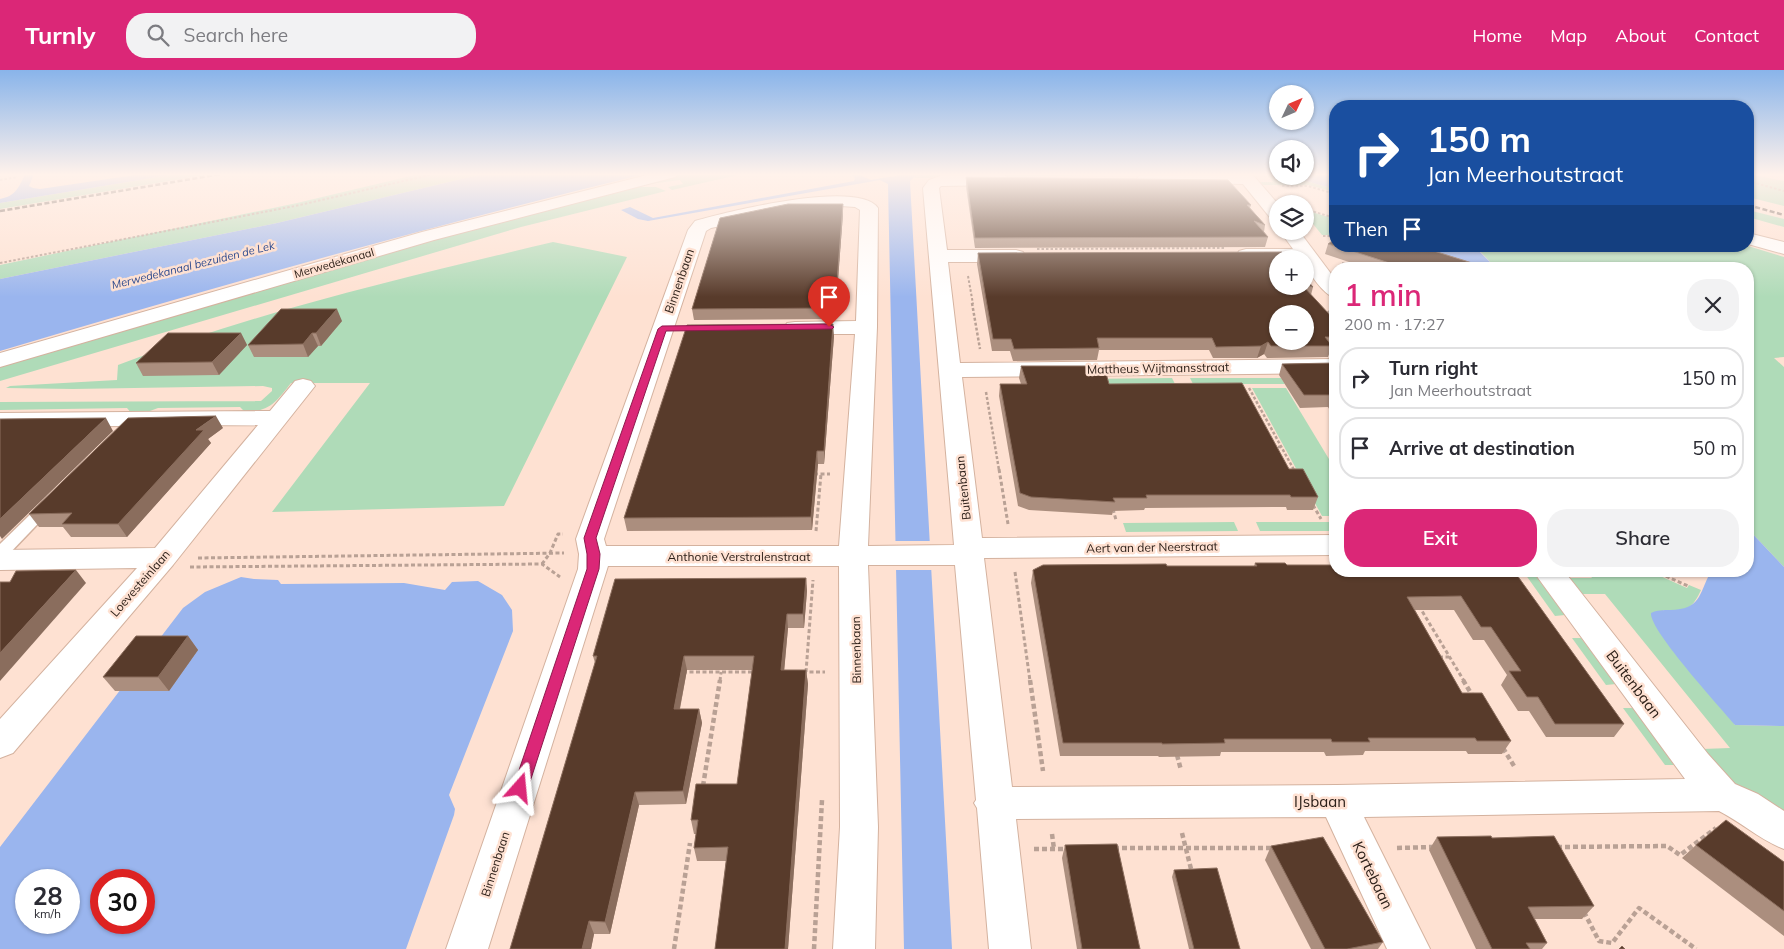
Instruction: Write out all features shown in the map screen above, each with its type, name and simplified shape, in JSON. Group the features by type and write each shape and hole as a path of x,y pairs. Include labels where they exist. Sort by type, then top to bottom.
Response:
{"main road":[{"name":"Merwedekanaal","path":"0,360 428,236 510,215"},
{"name":"Binnenbaan","path":"467,949 591,568 590,538 672,329 697,230 701,225 749,215"},
{"name":"Binnenbaan","path":"854,949 859,828 856,672 869,556 858,474 866,327 869,215"},
{"name":"Buitenbaan","path":"940,215 953,256 951,370 960,553 993,803"},
{"path":"1754,228 1784,237"},
{"path":"1296,240 1304,250"},
{"path":"1754,240 1784,248"},
{"path":"953,256 1030,252"},
{"path":"1227,252 1269,254"},
{"path":"1314,263 1329,284"},
{"path":"771,328 866,327"},
{"name":"Mattheus Wijtmansstraat","path":"951,370 1329,366"},
{"name":"Loevesteinlaan","path":"0,743 158,563 302,386"},
{"path":"0,420 129,426 276,418"},
{"name":"Aert van der Neerstraat","path":"960,553 1012,548 1329,545"},
{"name":"Anthonie Verstralenstraat","path":"591,568 616,557 869,556 960,553"},
{"path":"0,560 158,563"},
{"name":"Buitenbaan","path":"1553,577 1695,766 1722,795"},
{"name":"IJsbaan","path":"993,803 1047,802 1178,788 1337,800 1722,795 1745,806 1784,832"},
{"name":"Kortebaan","path":"1337,800 1410,949"},
{"path":"993,803 1010,949"}],"lane":[{"path":"0,553 61,493"}],"path":[{"path":"0,263 253,215"},
{"path":"1320,236 1329,236"},
{"path":"1202,240 1206,248"},
{"path":"1030,252 1206,248 1227,252"},
{"path":"953,256 983,370 1012,548 1054,849"},
{"path":"1248,386 1299,479"},
{"path":"1272,447 1282,447"},
{"path":"812,474 858,474"},
{"path":"1111,502 1116,520"},
{"path":"1312,503 1321,519"},
{"path":"158,563 550,553 591,568"},
{"path":"158,563 542,564 567,581 591,568"},
{"path":"1668,577 1688,586"},
{"path":"803,581 813,580"},
{"path":"1413,597 1473,698"},
{"path":"1429,657 1449,657"},
{"path":"682,672 759,672"},
{"path":"702,786 721,672"},
{"path":"797,672 856,672"},
{"path":"1174,745 1178,788 1192,875"},
{"path":"1502,746 1517,771"},
{"path":"814,949 823,791"},
{"path":"674,949 690,843"},
{"path":"1580,906 1599,940 1612,943 1639,908 1696,949"}],"green space":[{"path":"239,215 310,215 0,279 0,265"},
{"path":"525,215 569,215 521,227 0,381 0,362 346,261"},
{"path":"1314,215 1329,217 1329,235 1322,235 1314,225"},
{"path":"1754,215 1768,215 1784,219 1784,227 1754,219"},
{"path":"553,242 627,257 504,506 272,512 370,383 291,383 272,404 261,410 246,413 240,407 158,408 142,414 132,414 127,408 0,410 0,402 261,401 272,391 272,388 263,386 73,389 6,388 10,386 117,380 118,365 225,328 333,296"},
{"path":"1754,248 1784,257 1784,357 1774,358 1784,367 1784,567 1754,535 1754,262 1490,262 1481,252 1754,252"},
{"path":"1172,378 1175,384 1082,385 1080,379"},
{"path":"1190,378 1281,378 1285,384 1193,384"},
{"path":"1252,388 1286,388 1329,459 1329,516 1322,516"},
{"path":"1234,522 1238,531 1126,532 1123,523"},
{"path":"1256,522 1329,522 1329,531 1260,531"},
{"path":"1527,577 1536,577 1565,615 1555,616"},
{"path":"1662,577 1687,588 1689,585 1701,590 1690,606 1677,610 1663,610 1735,725 1784,726 1784,818 1733,783 1702,749 1730,748 1605,594 1581,594 1568,578"},
{"path":"1572,638 1581,638 1616,684 1606,685"},
{"path":"1623,708 1634,708 1674,765 1665,765"}],"water":[{"name":"Merwedekanaal bezuiden de Lek","path":"310,215 483,215 322,258 0,351 0,279"},
{"path":"630,215 647,215 653,218 682,215 648,221"},
{"path":"889,215 912,215 952,949 904,949"},
{"path":"1422,252 1480,252 1490,262 1452,262"},
{"path":"1754,535 1784,567 1784,726 1735,725 1661,635 1653,622 1651,613 1660,610 1688,607 1697,600 1708,577 1754,577"},
{"path":"241,577 278,580 281,584 404,583 445,590 452,582 478,581 502,595 512,610 513,631 449,795 455,809 454,815 406,949 0,949 0,847 183,608 205,592"}],"pier":[{"path":"893,541 932,541 934,570 894,570"}],"building":[{"path":"734,215 842,215 835,308 692,309 720,218"},
{"path":"972,215 1256,215 1265,225 1254,221 1268,237 975,238"},
{"path":"1269,252 1269,295 1311,295 1329,314 1329,337 1325,337 1329,342 1329,346 1314,346 1314,305 1269,305 1269,343 1268,342 1261,346 1216,347 1212,338 1097,338 1099,348 1014,349 1011,339 993,339 978,253"},
{"path":"1356,252 1437,252 1469,262 1386,262"},
{"path":"281,309 337,309 316,333 312,333 303,344 248,345"},
{"path":"833,324 824,451 817,451 811,517 624,518 687,325"},
{"path":"168,333 241,333 212,362 136,363"},
{"path":"1329,363 1329,395 1304,395 1282,364"},
{"path":"1021,366 1104,366 1109,384 1242,383 1289,469 1303,469 1318,497 1291,497 1290,495 1146,495 1147,498 1113,498 1115,502 1031,497 1020,493 1000,384 1027,384"},
{"path":"216,416 196,430 204,430 118,524 62,524 72,513 29,514 128,418"},
{"path":"106,418 0,519 0,419"},
{"path":"1255,563 1329,565 1329,577 1518,577 1624,724 1555,724 1538,697 1527,697 1509,671 1521,671 1491,627 1481,627 1461,596 1407,597 1462,693 1482,693 1511,741 1477,741 1475,738 1368,738 1370,742 1332,742 1331,739 1224,739 1225,743 1063,743 1033,570 1043,565 1166,564 1167,566 1257,566"},
{"path":"76,570 0,653 0,582 10,582 16,571"},
{"path":"806,578 803,614 787,614 781,670 806,670 785,949 715,949 728,847 694,848 698,820 691,820 696,784 737,784 754,656 684,656 674,709 699,709 683,791 635,792 605,922 589,921 582,949 510,949 597,656 593,656 615,579"},
{"path":"136,636 188,636 158,677 103,677"},
{"path":"1726,820 1784,862 1784,911 1696,845"},
{"path":"1491,836 1492,838 1554,836 1594,906 1528,907 1547,943 1526,943 1530,949 1492,949 1437,837"},
{"path":"1323,837 1383,942 1347,949 1325,949 1271,846"},
{"path":"1117,844 1140,949 1082,949 1065,845"},
{"path":"1217,868 1240,949 1194,949 1174,870"}],"route":[{"path":"520,788 593,569 594,554 590,538 662,329 829,327"}]}
